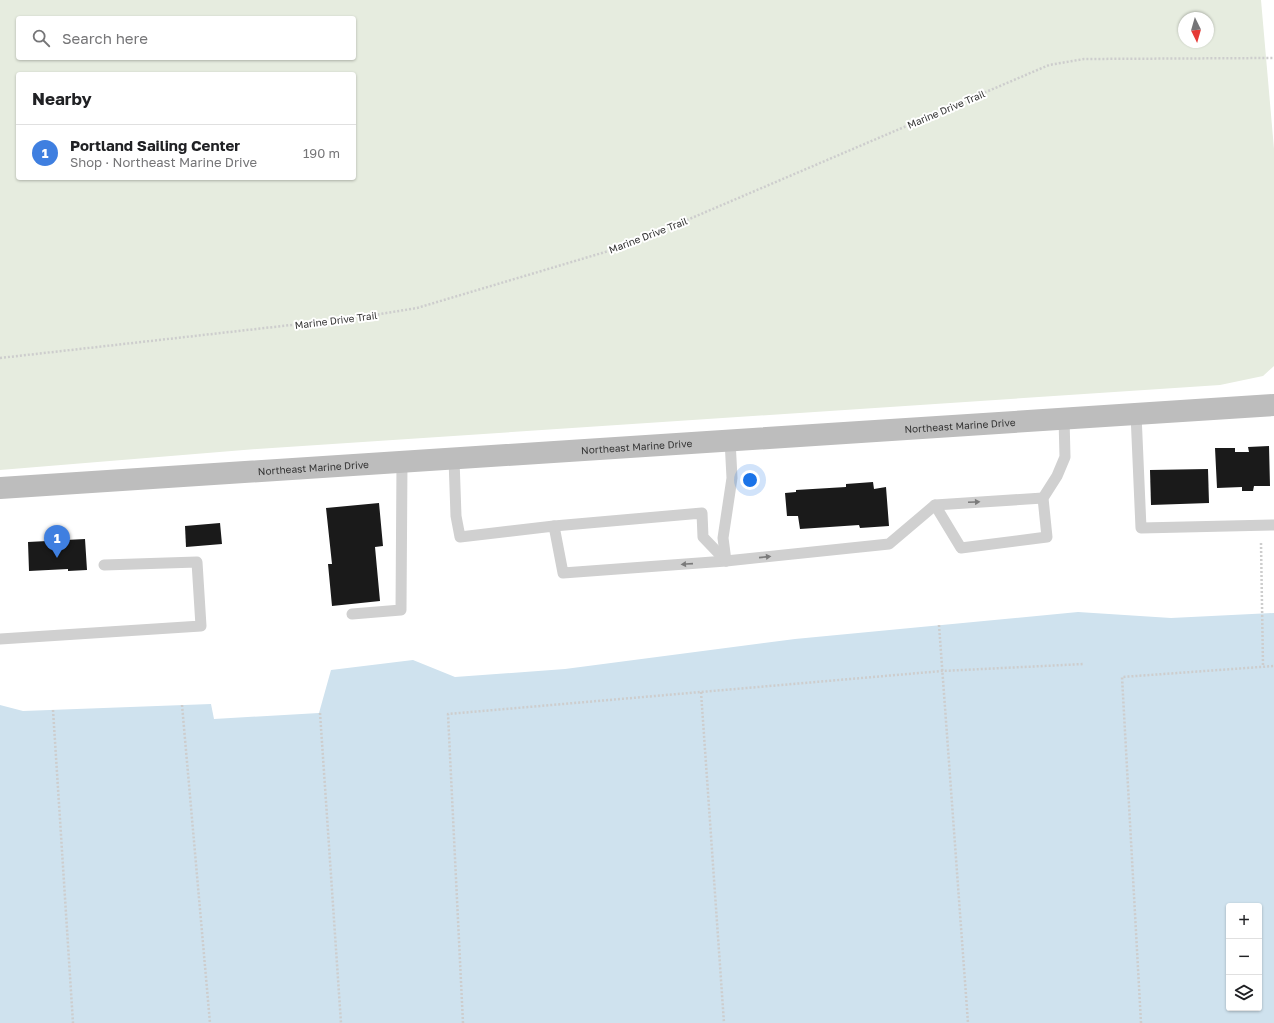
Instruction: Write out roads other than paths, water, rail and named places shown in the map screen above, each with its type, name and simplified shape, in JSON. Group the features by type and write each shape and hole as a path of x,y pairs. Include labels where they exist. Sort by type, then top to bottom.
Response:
{"main road":[{"name":"Northeast Marine Drive","path":"0,488 1274,405"}],"lane":[{"path":"1136,414 1141,528 1274,526"},
{"path":"935,505 962,548 1047,537 1043,498 1057,476 1065,457 1064,418"},
{"path":"726,561 723,538 732,478 730,440"},
{"path":"454,459 456,516 460,537 554,526 702,512 703,537 726,561"},
{"path":"352,614 401,610 402,462"},
{"path":"554,526 563,573 726,561 889,544 935,505 1043,498"},
{"path":"0,639 202,626 197,562 104,565"}],"water":[{"path":"1078,612 1171,618 1274,613 1274,1023 0,1023 0,705 23,711 211,704 214,719 319,713 331,670 413,660 455,677 565,669 795,639"}],"place":[{"name":"Portland Sailing Center","path":"57,558"}]}
